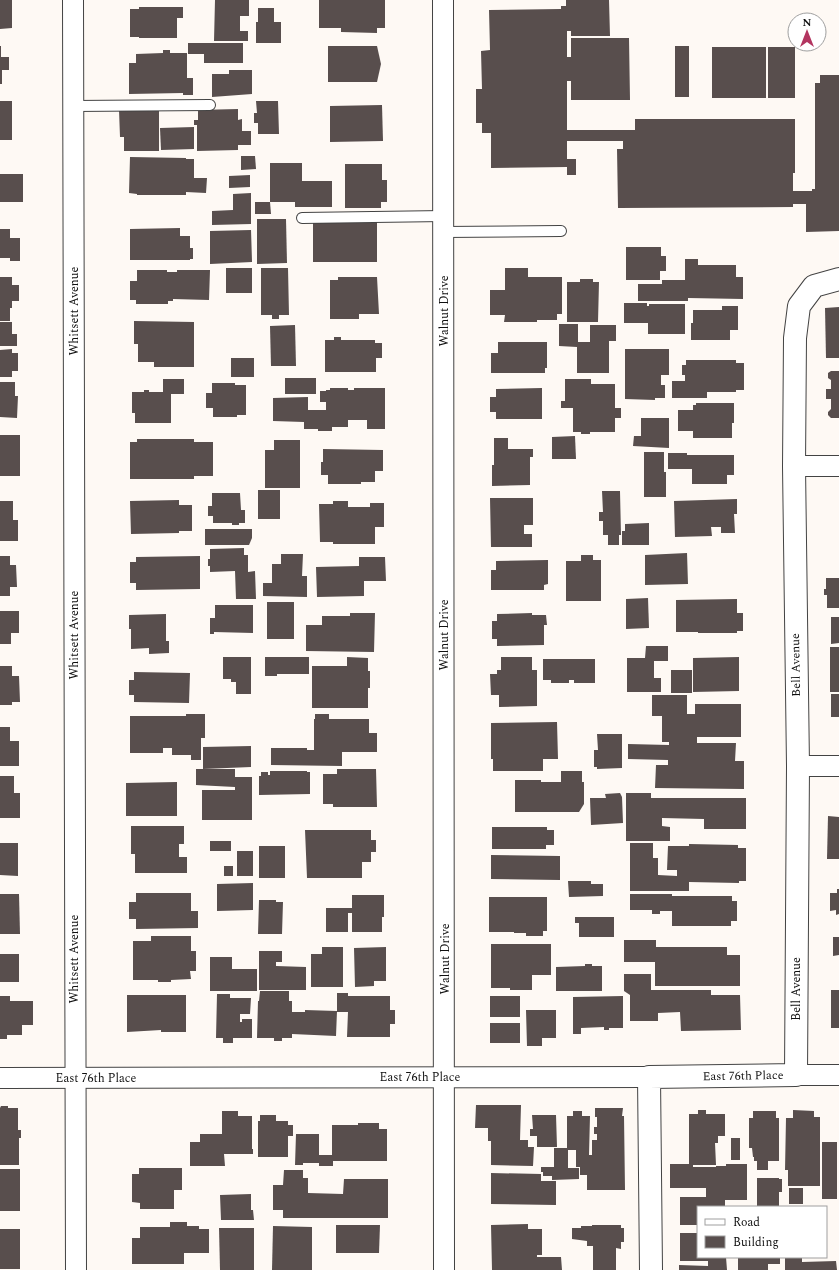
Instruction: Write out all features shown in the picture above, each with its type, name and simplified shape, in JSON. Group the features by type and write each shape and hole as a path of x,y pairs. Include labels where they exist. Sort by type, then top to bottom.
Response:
{"street":[{"name":"Whitsett Avenue","path":"73,0 74,1078 76,1270"},
{"name":"Walnut Drive","path":"443,0 444,1270"},
{"name":"Bell Avenue","path":"796,1075 798,766 794,338 799,306 814,286 839,279"},
{"path":"794,466 839,466"},
{"path":"798,766 839,766"},
{"name":"East 76th Place","path":"0,1078 649,1077 839,1075"},
{"path":"649,1077 651,1270"}],"lane":[{"path":"73,106 210,105"},
{"path":"302,218 561,231"}],"building":[{"path":"0,0 12,0 12,28 0,29"},
{"path":"215,0 249,0 249,16 240,16 240,31 248,31 248,41 214,41"},
{"path":"319,0 385,0 385,28 377,28 377,33 341,32 341,28 319,28"},
{"path":"566,0 609,0 610,36 571,36 571,31 567,31 567,57 571,57 571,38 629,38 630,100 571,100 571,81 567,81 567,130 635,130 635,119 795,119 795,173 793,173 793,191 812,191 812,189 815,189 815,83 820,83 820,75 839,75 839,231 806,232 806,204 793,204 793,207 618,208 617,149 623,149 623,141 567,141 567,159 576,159 576,175 567,175 567,167 491,168 491,133 482,133 482,123 476,123 476,89 482,89 481,51 490,50 489,10 561,9 561,6 566,6"},
{"path":"139,7 183,7 183,18 177,18 177,38 130,37 130,9 139,9"},
{"path":"258,8 274,8 274,22 281,22 281,43 256,43"},
{"path":"188,43 243,43 243,63 204,63 204,54 188,54"},
{"path":"0,46 1,57 9,57 9,70 2,70 2,84 0,84"},
{"path":"328,46 377,46 381,64 377,82 328,82"},
{"path":"675,46 689,46 689,97 675,97"},
{"path":"712,47 766,47 766,98 712,98"},
{"path":"768,47 787,47 787,52 795,52 795,98 768,98"},
{"path":"163,50 170,50 170,53 187,53 187,78 193,78 193,95 183,95 183,93 129,94 129,63 136,63 136,54 163,53"},
{"path":"229,70 252,70 252,94 212,97 212,74 229,74"},
{"path":"0,101 12,101 12,140 0,140"},
{"path":"256,101 278,101 279,134 258,134 258,123 254,123 254,113 257,113"},
{"path":"382,105 383,141 330,142 330,106"},
{"path":"238,109 238,120 242,119 242,131 251,131 251,145 238,145 238,150 197,151 197,125 194,125 194,120 198,120 198,110"},
{"path":"119,110 159,110 159,151 124,151 124,137 120,137"},
{"path":"194,127 194,149 161,150 160,128"},
{"path":"241,156 255,156 256,169 241,170"},
{"path":"130,157 194,159 194,178 207,178 206,193 186,192 186,195 137,195 129,193"},
{"path":"270,163 302,163 302,181 332,181 332,207 295,207 295,202 270,202"},
{"path":"345,164 382,164 382,180 387,180 387,202 381,202 381,208 345,208"},
{"path":"0,174 23,174 23,202 0,202"},
{"path":"250,175 250,187 229,188 229,176"},
{"path":"251,193 251,224 212,225 212,211 233,210 233,194"},
{"path":"255,202 270,202 271,214 255,214"},
{"path":"257,219 286,219 287,263 257,264"},
{"path":"313,222 377,222 377,262 313,262"},
{"path":"180,228 180,236 190,236 190,248 193,248 193,259 130,260 130,229"},
{"path":"0,229 10,229 10,238 20,238 20,261 10,261 10,258 0,258"},
{"path":"251,230 252,262 210,264 210,231"},
{"path":"626,247 661,247 661,256 666,256 666,271 660,271 660,280 626,280"},
{"path":"685,259 698,259 698,265 736,265 736,277 743,277 743,299 688,298 688,301 638,301 638,284 662,284 662,280 685,280"},
{"path":"226,268 252,268 252,293 226,293"},
{"path":"261,268 288,268 289,315 279,315 279,319 272,319 272,315 261,315"},
{"path":"505,268 528,268 528,277 562,277 562,314 557,314 557,320 537,320 537,322 504,322 505,315 490,315 490,290 505,290"},
{"path":"137,270 167,270 167,272 177,272 177,270 210,270 209,300 173,299 173,301 168,301 168,304 136,304 136,300 130,300 130,281 137,281"},
{"path":"0,277 12,277 12,285 19,285 19,301 12,301 12,308 10,308 10,321 0,321"},
{"path":"338,277 377,277 379,314 359,314 359,319 330,319 330,280 338,280"},
{"path":"580,279 593,279 593,282 599,282 598,322 567,322 567,282 580,282"},
{"path":"624,303 647,303 647,306 649,306 649,304 685,304 685,334 648,334 648,323 624,323"},
{"path":"722,306 738,306 738,330 730,330 730,340 691,340 693,310 722,310"},
{"path":"839,307 839,358 826,358 825,308"},
{"path":"134,321 194,322 194,367 154,367 154,362 138,362 138,344 134,344"},
{"path":"0,322 12,322 12,334 17,334 17,346 0,346"},
{"path":"559,324 578,324 578,342 590,342 590,325 616,325 616,341 609,341 609,373 577,373 577,347 559,346"},
{"path":"295,325 296,366 271,366 270,326"},
{"path":"334,337 341,337 341,340 375,340 375,343 382,343 382,358 376,358 376,372 325,372 325,340 334,340"},
{"path":"498,342 547,342 547,368 545,368 545,373 491,373 491,353 498,353"},
{"path":"12,349 12,353 18,353 18,371 12,371 12,377 0,377 0,350"},
{"path":"625,349 669,349 669,375 661,375 661,385 665,385 665,398 655,398 655,400 625,399"},
{"path":"231,358 254,358 254,377 231,377"},
{"path":"686,360 736,360 736,363 744,363 744,390 736,390 736,392 707,392 707,398 672,398 672,381 685,381 685,375 682,375 682,365 686,365"},
{"path":"831,371 839,371 839,418 831,418 828,415 828,412 831,409 831,399 826,399 826,389 831,389 831,380 828,378 828,373"},
{"path":"285,378 316,378 316,394 285,394"},
{"path":"163,379 184,379 184,394 171,394 171,423 135,423 135,413 132,413 132,392 144,392 144,390 149,390 149,392 163,392"},
{"path":"565,379 591,379 591,384 615,384 615,408 621,408 621,418 615,418 615,432 590,432 590,434 581,434 581,432 573,432 573,408 561,408 561,401 565,401"},
{"path":"0,382 15,382 15,396 18,396 17,418 0,417"},
{"path":"212,383 235,383 235,385 246,385 246,415 237,415 237,417 213,417 213,408 206,408 206,393 212,393"},
{"path":"330,388 348,388 348,390 354,390 354,388 385,388 385,429 367,429 367,420 348,420 348,427 332,427 332,431 304,429 304,422 273,421 273,398 308,397 308,410 326,410 326,402 320,402 320,391 330,390"},
{"path":"542,388 542,419 496,419 496,412 490,412 490,397 496,397 496,389"},
{"path":"696,403 734,403 732,438 693,438 693,431 678,431 678,410 693,410 693,405 696,405"},
{"path":"641,418 669,418 669,448 633,446 634,436 641,436"},
{"path":"0,435 20,435 20,476 0,476"},
{"path":"575,436 576,459 552,459 552,437"},
{"path":"494,438 508,438 508,449 533,449 533,457 530,457 530,485 492,486"},
{"path":"137,439 194,439 194,442 213,442 213,476 194,476 194,479 130,479 130,442 137,442"},
{"path":"274,440 300,440 300,488 265,488 265,450 274,450"},
{"path":"323,449 383,450 383,471 375,471 375,482 361,482 361,484 328,484 328,475 321,475"},
{"path":"644,452 664,452 666,497 644,497"},
{"path":"668,453 687,453 687,455 734,455 734,475 727,475 727,484 692,484 692,469 668,469"},
{"path":"258,490 280,490 280,519 258,519"},
{"path":"602,491 620,491 621,535 619,535 619,545 608,545 608,535 603,535 603,521 599,521 599,512 603,512"},
{"path":"212,493 240,493 241,510 245,510 245,523 232,525 232,523 213,523 213,516 208,516 208,506 212,506"},
{"path":"490,498 533,498 533,525 524,525 524,534 532,534 532,547 491,547"},
{"path":"737,499 737,514 734,514 735,533 721,533 721,527 711,527 712,536 675,537 674,501"},
{"path":"179,500 179,505 192,505 192,531 179,531 179,533 131,534 130,501"},
{"path":"0,501 13,501 13,520 18,520 18,541 0,541"},
{"path":"333,501 348,501 348,507 370,507 370,503 384,503 384,527 375,527 375,544 333,544 333,542 320,542 319,504 333,504"},
{"path":"649,523 649,545 622,545 622,531 625,531 625,524"},
{"path":"205,529 252,529 252,538 249,545 205,545"},
{"path":"244,548 244,555 248,555 248,572 255,571 256,599 236,599 235,571 210,572 210,566 208,566 210,549"},
{"path":"687,553 688,584 645,585 645,555"},
{"path":"281,554 303,554 302,576 307,576 307,597 263,596 263,583 272,583 272,564 281,564"},
{"path":"581,555 593,555 593,560 601,560 601,601 566,601 566,561 581,561"},
{"path":"0,556 10,556 10,565 16,565 17,587 10,587 10,596 0,596"},
{"path":"200,556 200,589 136,590 136,583 130,583 130,562 136,562 136,557"},
{"path":"359,557 385,557 386,581 364,581 364,596 317,597 316,567 359,566"},
{"path":"548,560 548,584 544,585 544,590 491,590 491,570 496,570 496,561"},
{"path":"826,578 839,578 839,608 827,608 827,595 824,595 824,589 826,589"},
{"path":"648,598 649,628 626,629 626,599"},
{"path":"737,599 737,613 743,613 743,631 737,631 737,633 676,632 676,600"},
{"path":"267,602 294,602 294,639 267,639"},
{"path":"215,605 253,605 253,633 214,632 214,634 210,634 210,618 215,618"},
{"path":"0,611 19,611 19,633 11,633 11,644 0,644"},
{"path":"350,613 375,613 374,652 306,651 306,625 322,625 322,616 350,616"},
{"path":"532,613 532,615 546,615 547,625 544,625 544,645 497,646 497,639 492,639 492,621 497,621 497,614"},
{"path":"166,614 166,641 169,641 169,653 149,654 149,648 131,649 129,615"},
{"path":"831,617 839,617 839,643 831,644"},
{"path":"646,646 668,646 668,661 654,661 654,678 661,678 661,692 627,692 627,658 645,658"},
{"path":"830,647 839,647 839,692 830,692"},
{"path":"223,657 251,657 251,694 236,694 236,682 231,682 231,679 223,679"},
{"path":"265,657 309,657 309,674 277,674 277,676 265,676"},
{"path":"347,657 368,658 370,688 368,688 368,708 312,708 312,666 347,666"},
{"path":"501,657 532,657 532,670 537,670 537,706 499,707 499,695 491,695 490,674 497,674 497,670 501,670"},
{"path":"739,657 739,691 693,692 693,658"},
{"path":"543,659 595,659 595,683 574,683 574,680 569,680 569,683 551,683 551,680 543,680"},
{"path":"0,666 12,666 12,676 19,676 20,702 12,702 12,705 0,705"},
{"path":"671,670 692,670 692,693 671,693"},
{"path":"134,672 190,673 189,703 134,702 134,695 129,695 129,680 134,680"},
{"path":"831,694 839,694 839,717 831,717"},
{"path":"652,695 687,695 687,714 695,714 695,704 741,704 741,737 697,737 697,743 736,743 735,761 744,761 744,789 655,788 656,765 668,765 668,760 628,759 628,744 669,745 669,742 662,742 662,716 652,716"},
{"path":"186,714 205,714 205,738 201,738 201,760 191,760 191,755 172,755 172,748 163,748 163,753 130,753 130,716 186,716"},
{"path":"315,714 329,714 329,719 369,719 369,733 377,733 377,752 342,752 342,766 271,765 271,748 307,748 307,750 314,750"},
{"path":"557,722 558,759 543,759 543,771 493,771 493,759 491,759 491,723"},
{"path":"0,727 10,727 10,741 19,741 19,766 0,766"},
{"path":"597,734 622,734 622,768 597,769 597,767 594,767 594,750 598,750"},
{"path":"251,746 251,767 203,769 203,747"},
{"path":"196,769 235,769 235,777 252,777 252,820 202,820 202,790 235,790 235,787 196,785"},
{"path":"337,769 376,769 377,807 333,807 333,804 323,804 323,774 337,774"},
{"path":"270,771 310,772 310,794 259,795 259,776 261,776 261,772 268,772 268,775 270,775"},
{"path":"561,771 582,771 582,782 584,782 584,804 579,812 515,812 515,780 561,782"},
{"path":"0,776 14,776 14,793 20,793 20,818 0,818"},
{"path":"177,782 177,816 126,816 126,783"},
{"path":"620,793 622,797 623,823 591,825 590,798 606,798 605,794"},
{"path":"626,793 651,793 651,798 746,798 746,829 704,829 704,819 662,818 662,826 670,827 670,841 626,841"},
{"path":"828,816 839,817 839,859 827,859"},
{"path":"131,826 184,826 184,844 179,844 179,857 187,857 187,873 135,873 135,854 131,854"},
{"path":"492,827 547,827 547,830 554,830 554,845 546,845 546,849 492,849"},
{"path":"305,830 371,830 371,840 376,840 376,852 371,852 371,862 362,862 362,878 307,878"},
{"path":"210,841 231,841 231,851 210,851"},
{"path":"0,843 18,843 18,876 0,875"},
{"path":"630,843 653,843 653,858 658,858 658,875 677,876 677,870 667,870 668,846 689,846 689,844 738,845 738,848 746,848 746,881 739,881 739,883 689,882 689,891 630,891"},
{"path":"259,846 285,846 285,878 259,878"},
{"path":"237,851 253,851 253,876 237,876"},
{"path":"491,855 560,856 560,880 491,879"},
{"path":"224,866 233,866 233,876 224,876"},
{"path":"568,881 591,881 591,884 603,884 603,896 569,897"},
{"path":"253,883 253,910 217,911 217,884"},
{"path":"837,889 839,889 839,914 836,915 836,910 830,911 830,893 837,893"},
{"path":"136,893 191,893 191,911 198,911 198,928 136,929 136,919 129,919 129,902 136,902"},
{"path":"0,894 19,894 20,934 0,934"},
{"path":"630,894 732,896 732,901 737,901 737,921 731,921 731,926 672,926 672,911 660,911 660,914 652,914 652,910 630,910"},
{"path":"352,895 384,895 382,932 352,932 352,913 348,913 348,932 326,932 326,908 352,908"},
{"path":"489,897 547,897 547,931 543,931 543,936 526,936 526,933 514,932 489,932"},
{"path":"259,900 276,900 276,902 283,902 282,934 258,934"},
{"path":"575,917 614,917 614,937 579,937 579,923 575,923"},
{"path":"151,936 191,936 191,951 196,951 196,971 190,971 191,979 171,980 171,982 158,982 158,980 133,980 133,941 151,941"},
{"path":"833,937 839,937 839,955 833,956"},
{"path":"624,940 656,940 656,947 727,947 727,955 740,955 740,986 655,986 655,962 624,962"},
{"path":"491,944 551,944 551,975 532,975 532,990 491,988"},
{"path":"322,947 343,947 343,987 311,987 311,954 322,954"},
{"path":"386,947 386,981 374,981 374,986 355,987 354,948"},
{"path":"259,951 282,951 282,962 276,962 276,966 306,967 306,990 259,990"},
{"path":"0,954 19,954 19,982 0,982"},
{"path":"210,957 232,957 232,969 257,969 257,991 210,991"},
{"path":"585,964 602,966 602,991 556,991 556,967 585,966"},
{"path":"624,974 651,974 651,990 711,990 711,995 740,995 741,1030 681,1031 680,1012 658,1013 658,1021 630,1021 630,995 624,991"},
{"path":"831,990 839,990 839,1028 831,1028"},
{"path":"260,991 289,991 289,1001 292,1001 292,1012 305,1012 305,1010 337,1011 336,1036 292,1034 292,1038 282,1038 282,1041 274,1041 274,1038 257,1038 258,1001"},
{"path":"337,993 348,993 348,996 390,996 390,1010 395,1010 395,1024 390,1024 390,1037 347,1037 348,1012 337,1012"},
{"path":"217,994 230,994 230,998 251,998 250,1014 240,1014 240,1022 242,1022 242,1019 252,1019 252,1038 233,1038 233,1043 223,1043 223,1038 216,1038"},
{"path":"127,995 186,995 186,1032 161,1032 161,1030 127,1032"},
{"path":"0,996 10,996 10,1001 33,1001 33,1025 22,1025 22,1035 7,1035 7,1039 0,1039"},
{"path":"490,996 520,996 520,1017 490,1017"},
{"path":"623,996 623,1028 609,1028 609,1030 604,1030 604,1027 581,1028 581,1034 573,1034 573,997"},
{"path":"526,1010 556,1010 556,1038 542,1038 542,1046 527,1046"},
{"path":"490,1023 520,1023 520,1043 490,1043"},
{"path":"476,1105 521,1105 520,1140 528,1140 528,1147 534,1147 533,1166 491,1165 491,1141 488,1141 488,1128 475,1128"},
{"path":"1,1106 18,1108 18,1130 21,1130 21,1138 19,1138 19,1165 0,1165"},
{"path":"595,1108 623,1108 625,1190 587,1190 587,1175 580,1175 580,1167 576,1167 576,1150 568,1150 568,1168 579,1168 579,1179 552,1180 552,1176 543,1176 543,1172 541,1172 541,1167 554,1167 554,1148 567,1148 567,1116 573,1116 573,1111 582,1111 582,1116 590,1116 589,1155 592,1155 592,1140 597,1140 597,1134 594,1134 594,1127 597,1127"},
{"path":"698,1110 706,1110 706,1114 725,1114 725,1136 718,1136 718,1143 715,1143 716,1165 693,1165 693,1167 716,1167 726,1166 726,1164 747,1164 747,1200 725,1200 725,1206 697,1206 697,1225 680,1225 680,1197 706,1197 706,1188 670,1188 670,1164 689,1164 689,1114 698,1114"},
{"path":"793,1110 814,1111 814,1117 820,1117 820,1186 788,1186 788,1170 785,1170 786,1118 793,1118"},
{"path":"222,1111 238,1111 238,1116 252,1116 253,1154 224,1154 225,1166 190,1166 190,1142 200,1142 200,1134 222,1134"},
{"path":"753,1111 776,1111 776,1118 779,1118 779,1161 768,1161 768,1170 757,1170 757,1161 754,1161 752,1148 749,1148 749,1118 753,1118"},
{"path":"260,1115 276,1115 276,1121 288,1121 288,1125 293,1125 293,1136 288,1136 288,1157 258,1157 258,1121 260,1121"},
{"path":"532,1115 556,1115 557,1147 537,1147 537,1136 530,1136 530,1129 533,1129"},
{"path":"358,1123 379,1123 379,1129 387,1129 387,1161 333,1161 333,1166 319,1166 319,1163 303,1163 303,1165 295,1165 296,1134 319,1134 319,1155 332,1155 332,1125 358,1125"},
{"path":"731,1138 740,1138 740,1160 731,1160"},
{"path":"822,1142 837,1142 837,1199 822,1199"},
{"path":"139,1168 182,1168 182,1190 174,1190 174,1209 140,1209 140,1203 132,1202 132,1174 139,1174"},
{"path":"0,1169 20,1169 20,1211 0,1211"},
{"path":"284,1170 303,1170 303,1178 308,1178 308,1193 343,1194 344,1179 388,1179 388,1218 283,1218 283,1210 273,1210 273,1185 283,1185"},
{"path":"491,1173 541,1174 541,1181 556,1181 556,1205 491,1204"},
{"path":"757,1178 782,1179 782,1192 779,1192 779,1206 757,1206"},
{"path":"789,1188 803,1188 803,1204 789,1204"},
{"path":"251,1194 251,1210 253,1210 254,1220 221,1220 220,1195"},
{"path":"170,1222 187,1222 187,1226 199,1226 199,1229 209,1229 209,1253 184,1253 184,1264 132,1264 132,1238 140,1238 140,1227 170,1227"},
{"path":"528,1224 528,1229 542,1229 542,1255 537,1255 537,1257 561,1257 562,1270 492,1270 491,1225"},
{"path":"336,1225 380,1225 379,1253 336,1253"},
{"path":"621,1225 621,1228 624,1228 624,1242 621,1242 621,1249 616,1248 616,1270 593,1270 593,1246 587,1246 587,1241 572,1239 572,1228 581,1228 581,1226"},
{"path":"273,1226 312,1227 312,1270 272,1270"},
{"path":"219,1228 254,1228 254,1270 220,1270"},
{"path":"0,1229 20,1229 20,1269 0,1269"},
{"path":"680,1233 697,1233 697,1258 726,1258 727,1270 679,1270 679,1265 708,1266 708,1261 680,1261"},
{"path":"738,1258 780,1258 780,1264 768,1264 768,1270 738,1270"},
{"path":"785,1258 802,1258 802,1262 836,1261 837,1270 785,1270"}]}
